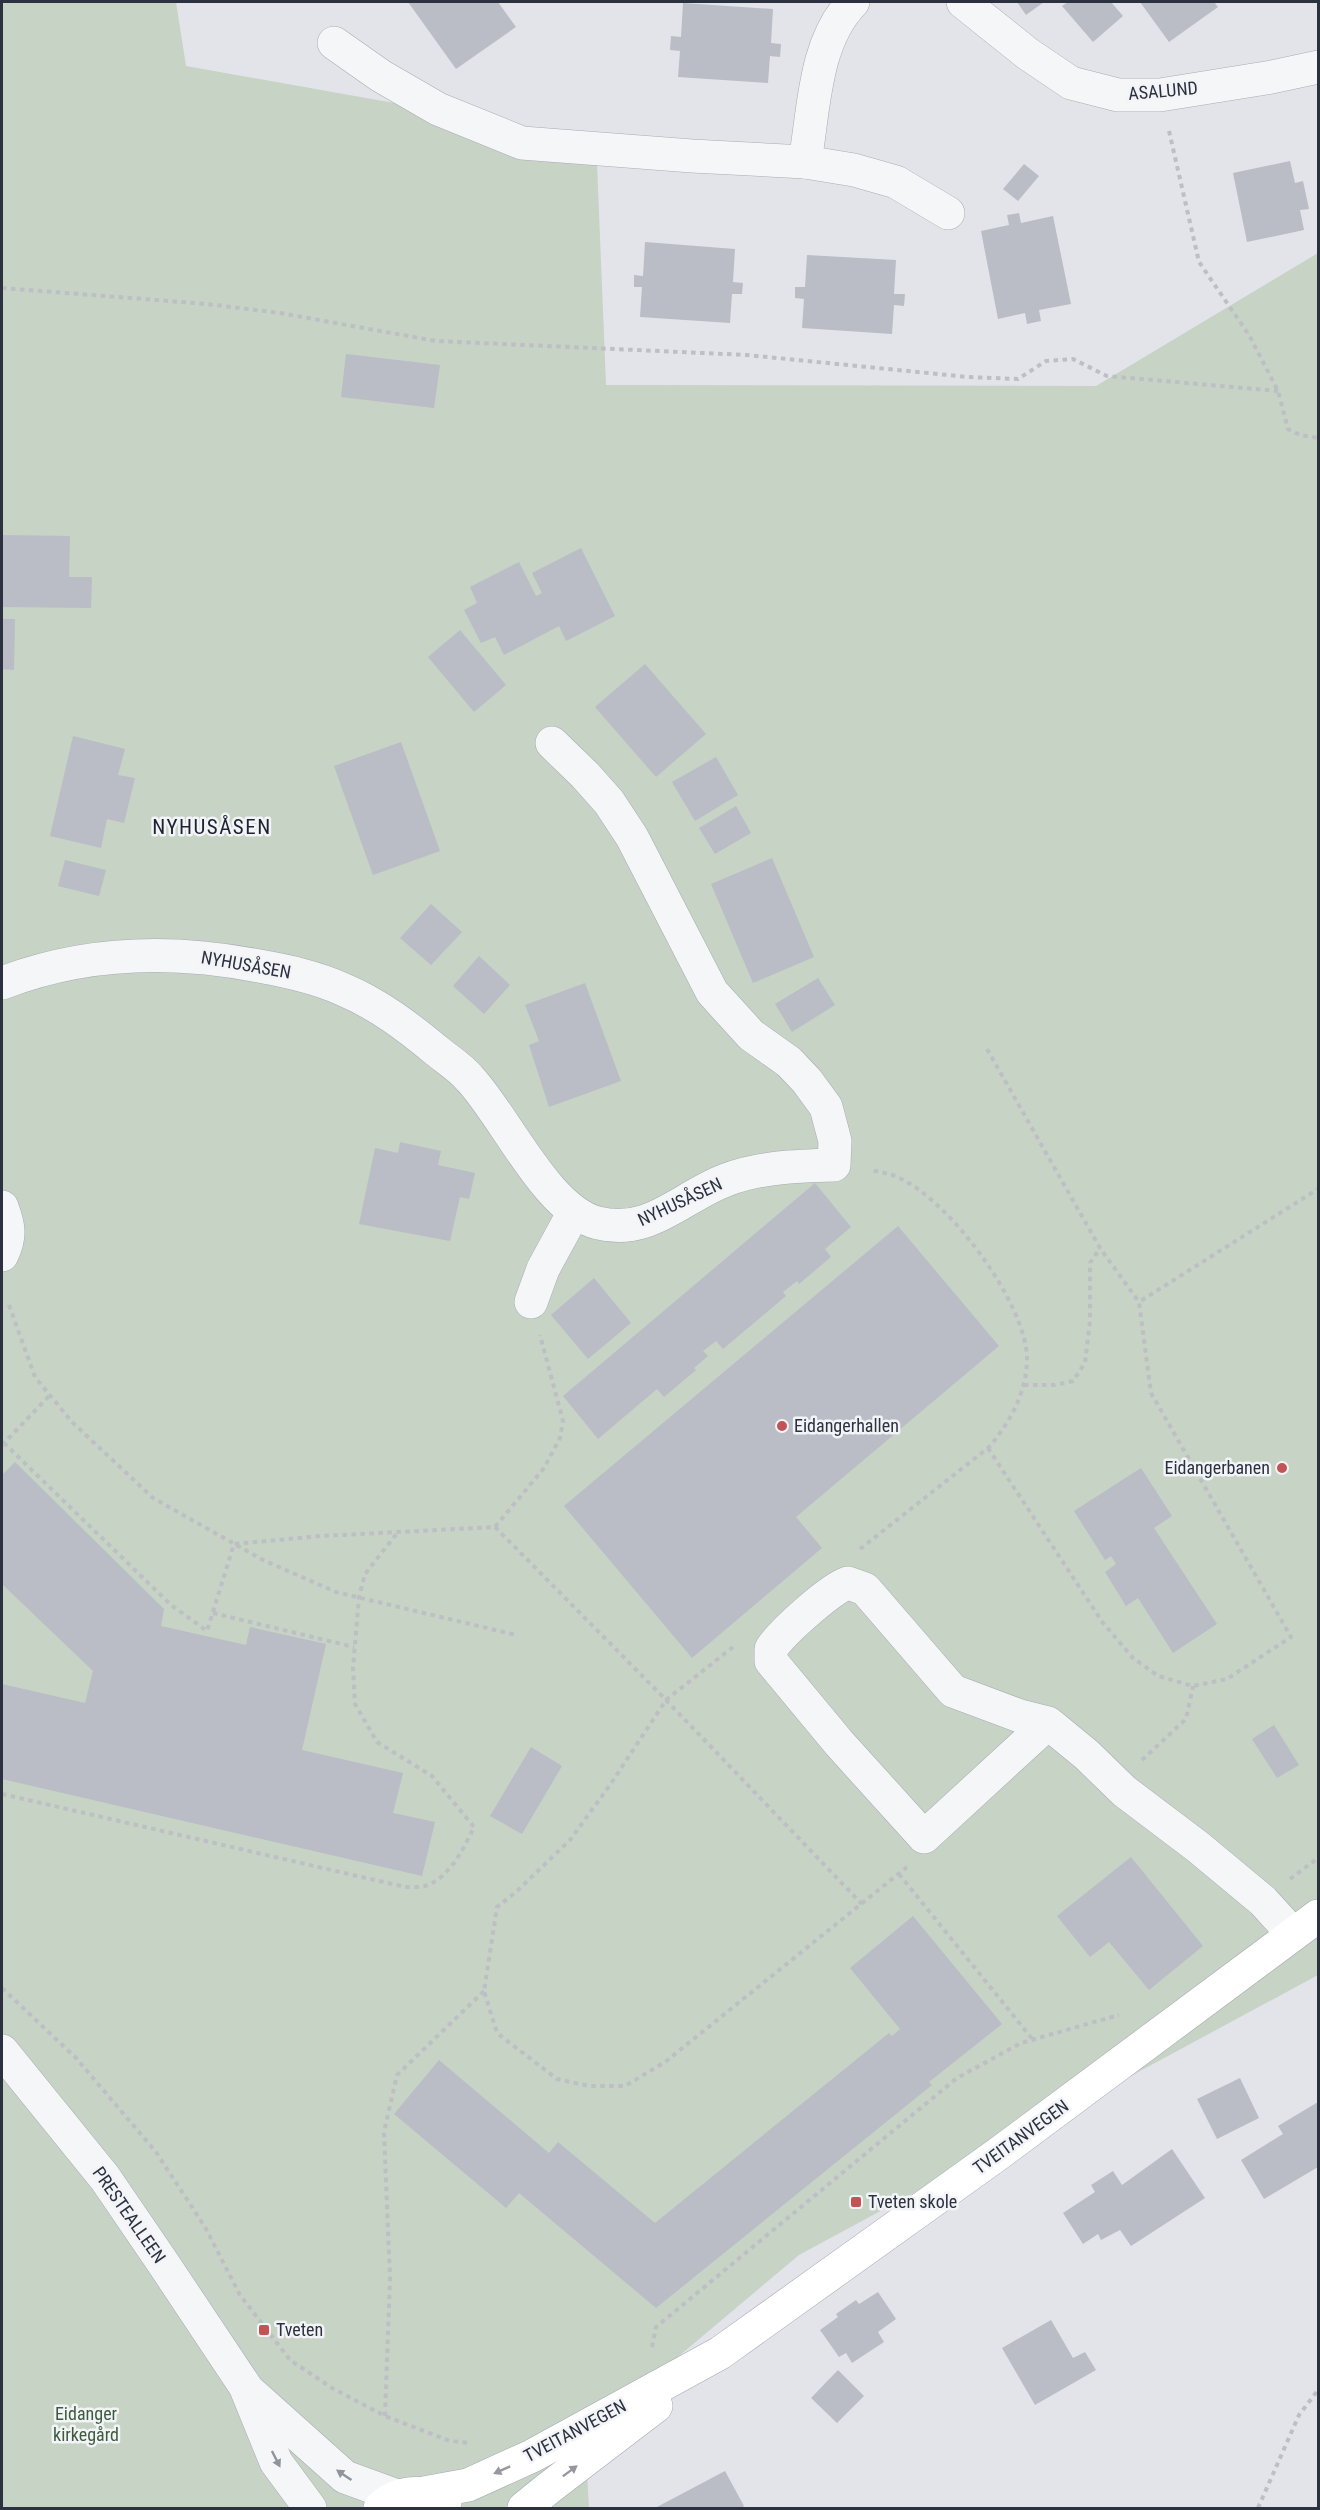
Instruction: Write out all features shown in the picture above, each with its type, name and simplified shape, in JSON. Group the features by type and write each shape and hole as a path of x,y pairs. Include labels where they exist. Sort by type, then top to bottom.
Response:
{"main road":[{"name":"TVEITANVEGEN","path":"525,2508 652,2410 720,2353 999,2154 1306,1925"},
{"name":"TVEITANVEGEN","path":"400,2499 468,2485 532,2456 720,2353"},
{"path":"400,2499 437,2497 453,2508"}],"street":[{"path":"806,162 823,56 843,11 853,2"},
{"name":"ASALUND","path":"963,2 1028,54 1071,83 1118,95 1160,95 1272,77 1318,67"},
{"path":"334,43 381,76 438,109 522,143 806,162 854,170 896,182 948,213"},
{"path":"552,743 603,795 626,828 712,992 751,1035 789,1062 807,1081 826,1107 836,1141 834,1164"},
{"name":"NYHUSÅSEN","path":"2,983 30,972 87,959 165,954 229,960 292,972 342,988 398,1018 471,1079 544,1180 574,1212 596,1223 634,1226 658,1216 725,1180 777,1167 834,1164"},
{"path":"2,1207 8,1222 8,1241 2,1255"},
{"path":"531,1302 543,1269 574,1212"},
{"path":"1048,1723 924,1837 839,1743 771,1661 771,1649 808,1613 843,1585 848,1584 865,1589 953,1691 1020,1716 1048,1723 1087,1755 1124,1791 1263,1901 1306,1925"},
{"name":"PRESTEALLEEN","path":"2,2051 105,2178 245,2386 276,2462 310,2508"},
{"name":"PRESTEALLEEN","path":"245,2386 320,2457 345,2477 400,2499"}],"path":[{"path":"1160,95 1199,262 1237,315 1278,391 1288,429 1300,435 1318,438"},
{"path":"2,288 207,304 436,341 747,355 968,377 1018,379 1046,361 1073,359 1107,376 1278,391"},
{"path":"987,1049 1100,1248 1139,1302 1151,1393 1291,1637 1227,1679 1193,1686 1158,1676 1133,1658 1103,1623 988,1448"},
{"path":"834,1164 897,1177 929,1198 968,1238 1001,1285 1018,1319 1024,1336 1027,1358 1024,1385 1010,1419 988,1448 857,1551"},
{"path":"1139,1302 1318,1188"},
{"path":"1024,1385 1055,1385 1073,1381 1085,1363 1090,1321 1090,1263 1100,1248"},
{"path":"495,1527 544,1468 560,1438 563,1420 531,1302"},
{"path":"9,1305 35,1377 72,1422 153,1498 263,1560 336,1592 516,1635"},
{"path":"50,1395 3,1444 171,1605 207,1631 234,1544"},
{"path":"234,1544 398,1531 495,1527 666,1700 862,1904"},
{"path":"2,1794 405,1887 425,1886 445,1873 463,1849 474,1827 432,1776 377,1742 355,1704 354,1647 358,1597 365,1575 398,1531"},
{"path":"213,1613 354,1647"},
{"path":"739,1642 666,1700 610,1785 570,1840 497,1907 484,1991 497,2033 557,2079 589,2086 625,2086 665,2062 920,1857 924,1837"},
{"path":"1135,1766 1186,1719 1193,1686"},
{"path":"1263,1901 1318,1858"},
{"path":"899,1874 1033,2040"},
{"path":"2,1988 76,2058 156,2152 205,2227 240,2295 290,2360 332,2388 385,2416 450,2441 473,2443"},
{"path":"385,2416 390,2278 384,2132 397,2074 484,1991"},
{"path":"652,2349 656,2327 957,2078 1021,2043 1116,2017 1126,2011"},
{"path":"1258,2508 1299,2415 1318,2390"}],"green space":[{"name":"Eidanger kirkegård","path":"2,2 176,2 186,66 596,139 606,385 1096,386 1318,253 1318,1975 799,2255 585,2435 589,2508 2,2508"}],"building":[{"path":"408,2 498,2 516,27 456,69"},
{"path":"1017,2 1044,2 1026,15"},
{"path":"1068,2 1111,2 1123,16 1093,42 1062,6"},
{"path":"1140,2 1214,2 1218,7 1169,42"},
{"path":"683,3 773,9 771,43 781,44 780,57 770,56 768,83 678,77 680,51 670,50 671,36 681,37"},
{"path":"1290,161 1295,183 1303,181 1309,209 1300,210 1304,230 1247,242 1233,173"},
{"path":"1024,164 1039,176 1018,201 1003,189"},
{"path":"1019,213 1021,223 1053,216 1071,304 1039,310 1041,321 1027,324 1025,313 998,319 981,231 1009,225 1007,215"},
{"path":"645,242 735,249 733,282 743,283 742,294 732,294 730,323 640,317 642,287 634,287 634,275 643,276"},
{"path":"807,255 896,260 894,294 905,294 904,306 894,305 892,334 802,328 804,299 795,298 795,287 805,287"},
{"path":"346,354 440,365 434,408 341,397"},
{"path":"2,535 70,536 69,577 92,577 91,608 2,607"},
{"path":"581,548 615,616 566,641 559,626 504,655 495,637 481,643 464,610 477,603 470,587 519,562 536,596 542,593 532,573"},
{"path":"2,619 15,619 14,670 2,669"},
{"path":"460,630 506,685 474,712 428,657"},
{"path":"645,664 706,734 656,777 595,707"},
{"path":"73,736 125,749 118,775 135,778 124,823 107,819 101,848 50,836"},
{"path":"401,742 440,851 373,875 334,766"},
{"path":"716,757 738,795 695,821 672,782"},
{"path":"736,806 751,833 715,854 699,828"},
{"path":"772,858 814,957 753,983 711,884"},
{"path":"65,860 106,870 99,896 58,886"},
{"path":"431,904 462,932 431,965 400,938"},
{"path":"479,956 510,985 484,1014 453,986"},
{"path":"818,978 835,1005 792,1032 775,1004"},
{"path":"585,983 621,1081 549,1107 529,1045 539,1041 525,1005"},
{"path":"400,1142 441,1151 438,1165 475,1173 469,1199 460,1197 450,1241 359,1224 375,1148 398,1153"},
{"path":"815,1183 851,1227 825,1249 831,1257 799,1284 797,1281 783,1292 786,1296 723,1349 716,1341 703,1351 708,1356 694,1368 696,1370 664,1397 657,1389 598,1439 563,1396"},
{"name":"Eidangerhallen","path":"898,1226 999,1346 796,1517 822,1548 692,1658 564,1506"},
{"path":"594,1278 631,1323 588,1359 551,1315"},
{"path":"15,1462 164,1609 161,1626 246,1645 250,1627 326,1644 302,1750 403,1773 393,1813 435,1822 422,1876 2,1779 2,1684 85,1703 93,1671 2,1584 2,1475"},
{"path":"1141,1468 1172,1516 1154,1528 1217,1624 1173,1653 1138,1598 1126,1606 1105,1572 1116,1564 1111,1556 1105,1560 1074,1511"},
{"path":"1274,1725 1299,1765 1277,1778 1252,1739"},
{"path":"531,1747 562,1766 522,1834 490,1816"},
{"path":"1131,1857 1203,1946 1149,1990 1109,1942 1090,1957 1057,1916"},
{"path":"913,1916 1002,2024 929,2082 932,2085 656,2308 519,2193 506,2208 394,2114 439,2060 549,2153 558,2142 655,2223 889,2033 892,2036 900,2029 850,1968"},
{"path":"1240,2078 1259,2118 1217,2139 1197,2099"},
{"path":"1318,2102 1318,2167 1264,2199 1241,2160 1283,2134 1278,2126"},
{"path":"1172,2149 1205,2198 1131,2246 1120,2230 1101,2240 1098,2234 1083,2244 1063,2213 1095,2192 1091,2185 1113,2171 1122,2185"},
{"path":"878,2292 896,2319 878,2332 884,2342 852,2363 846,2353 839,2357 820,2330 838,2317 836,2314 856,2300 859,2304"},
{"path":"1051,2320 1073,2358 1085,2352 1096,2370 1035,2405 1002,2348"},
{"path":"838,2370 864,2396 837,2423 811,2398"},
{"path":"725,2471 744,2506 741,2508 655,2508"}],"place":[{"name":"Eidangerhallen","path":"782,1426"},
{"name":"Eidangerbanen","path":"1282,1468"},
{"name":"Tveten skole","path":"856,2202"},
{"name":"Tveten","path":"264,2330"}],"district":[{"name":"NYHUSÅSEN","path":"212,827"}]}
